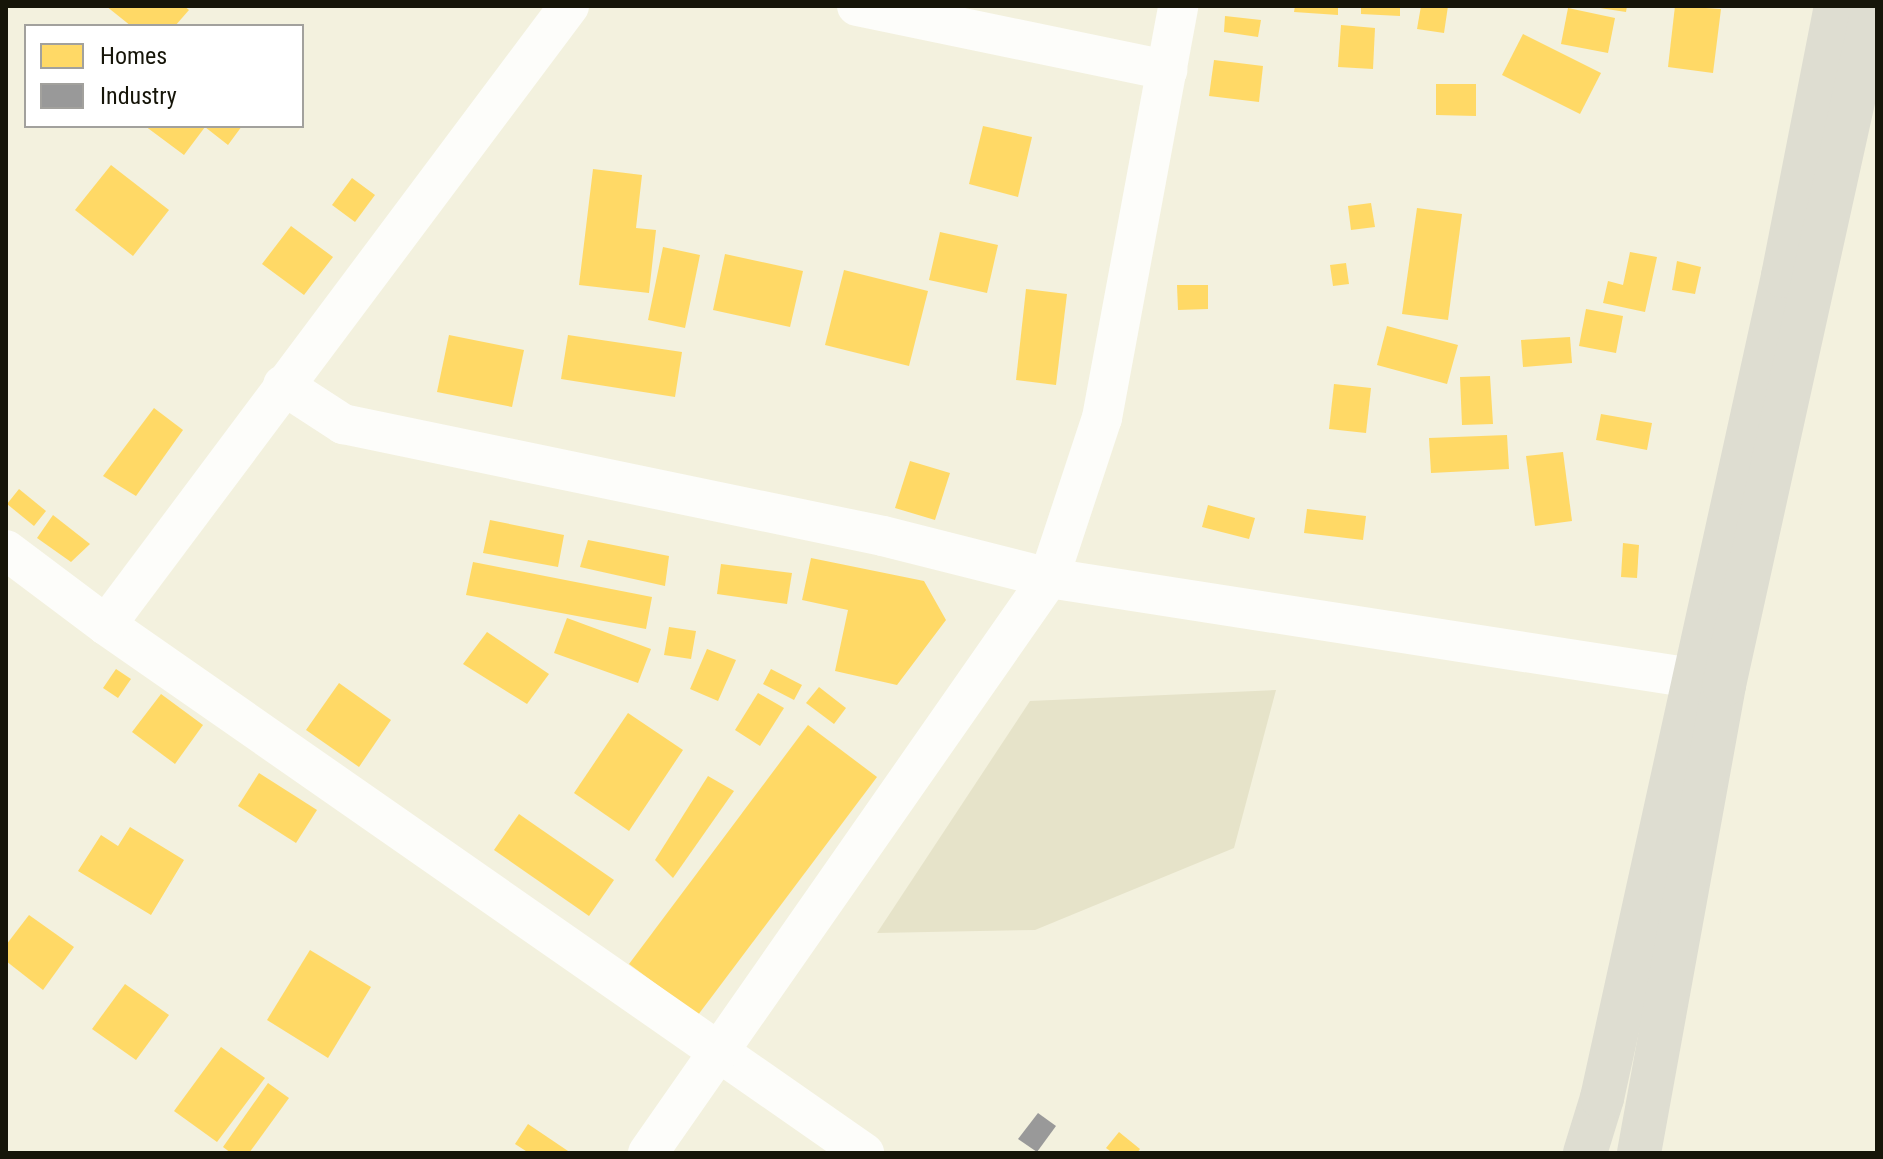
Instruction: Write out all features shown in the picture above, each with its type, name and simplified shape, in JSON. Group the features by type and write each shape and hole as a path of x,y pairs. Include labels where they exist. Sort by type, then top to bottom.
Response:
{"highway":[{"path":"1585,1153 1602,1098 1692,678 1783,276 1836,6"},
{"path":"1639,1153 1724,685 1874,6"}],"street":[{"path":"106,625 569,6"},
{"path":"857,6 1167,70"},
{"path":"648,1153 1049,578 1102,418 1178,6"},
{"path":"283,385 343,424 883,536 1049,578 1692,678"},
{"path":"6,550 106,625 864,1153"}],"shaded area":[{"path":"1276,690 1234,848 1035,930 877,933 1030,701"}],"building: Homes":[{"path":"106,6 184,6 189,10 177,24 128,24"},
{"path":"1295,6 1338,6 1338,15 1294,12"},
{"path":"1361,6 1400,6 1400,16 1361,14"},
{"path":"1421,6 1448,6 1444,33 1417,29"},
{"path":"1587,6 1627,6 1626,12"},
{"path":"1675,6 1721,9 1713,73 1668,67"},
{"path":"1568,8 1615,18 1608,53 1561,44"},
{"path":"1225,16 1261,20 1258,37 1224,32"},
{"path":"1341,25 1375,28 1373,69 1338,67"},
{"path":"1523,34 1601,73 1580,114 1502,75"},
{"path":"1214,60 1263,66 1259,102 1209,96"},
{"path":"1436,84 1476,84 1476,116 1436,115"},
{"path":"983,126 1032,137 1018,197 969,184"},
{"path":"148,128 204,128 184,155"},
{"path":"206,128 241,128 228,145"},
{"path":"111,165 169,210 133,256 75,210"},
{"path":"593,169 642,175 636,228 656,230 649,293 579,285"},
{"path":"352,178 375,195 355,222 332,205"},
{"path":"1371,203 1375,227 1351,230 1348,206"},
{"path":"1417,208 1462,214 1448,320 1402,314"},
{"path":"291,226 333,257 304,295 262,264"},
{"path":"940,232 998,245 987,293 929,280"},
{"path":"663,247 700,255 685,328 648,320"},
{"path":"1630,252 1657,257 1645,312 1603,303 1608,281 1623,285"},
{"path":"725,254 803,271 790,327 713,310"},
{"path":"1677,261 1701,267 1695,294 1672,290"},
{"path":"1346,263 1349,284 1333,286 1330,265"},
{"path":"844,270 928,291 909,366 825,345"},
{"path":"1177,285 1208,285 1208,309 1178,310"},
{"path":"1026,289 1067,294 1056,385 1016,380"},
{"path":"1586,309 1623,316 1616,353 1579,346"},
{"path":"1387,326 1458,345 1447,384 1377,365"},
{"path":"449,335 524,350 512,407 437,392"},
{"path":"568,335 682,352 675,397 561,379"},
{"path":"1570,337 1572,363 1523,367 1521,340"},
{"path":"1490,376 1493,424 1462,425 1460,377"},
{"path":"1334,384 1371,388 1366,433 1329,429"},
{"path":"154,408 183,430 136,496 103,476"},
{"path":"1601,414 1652,423 1647,450 1596,440"},
{"path":"1507,435 1509,469 1431,473 1429,438"},
{"path":"1563,452 1572,521 1535,526 1526,456"},
{"path":"910,461 950,473 935,520 895,508"},
{"path":"19,489 46,511 34,526 7,504"},
{"path":"1208,505 1255,518 1249,539 1202,527"},
{"path":"1307,509 1366,516 1363,540 1304,533"},
{"path":"53,515 90,544 71,562 37,538"},
{"path":"490,520 564,535 558,567 483,553"},
{"path":"588,540 669,556 665,586 580,567"},
{"path":"1623,543 1639,545 1637,578 1621,577"},
{"path":"811,558 924,581 946,620 897,685 835,671 848,610 802,600"},
{"path":"473,562 652,597 646,629 466,595"},
{"path":"721,564 792,573 787,604 717,594"},
{"path":"567,618 651,649 638,683 554,653"},
{"path":"669,627 696,631 691,659 664,655"},
{"path":"487,632 549,674 527,704 463,664"},
{"path":"707,649 736,660 718,701 690,689"},
{"path":"116,669 131,679 118,698 103,688"},
{"path":"771,669 802,685 794,700 763,684"},
{"path":"339,683 391,720 359,767 306,730"},
{"path":"819,687 846,708 834,724 806,703"},
{"path":"758,693 784,708 760,746 735,730"},
{"path":"161,694 203,725 175,764 132,732"},
{"path":"628,713 683,750 629,831 574,793"},
{"path":"808,725 877,777 698,1015 629,964"},
{"path":"259,773 317,810 296,843 238,806"},
{"path":"708,776 734,791 673,878 655,860"},
{"path":"519,814 614,880 589,916 494,850"},
{"path":"130,827 184,860 151,915 78,871 101,835 118,846"},
{"path":"29,915 74,947 43,990 6,961 6,945"},
{"path":"310,950 371,987 328,1058 267,1020"},
{"path":"125,984 169,1015 136,1060 92,1029"},
{"path":"221,1047 265,1078 217,1142 174,1111"},
{"path":"268,1083 289,1098 249,1153 231,1153 223,1147"},
{"path":"528,1124 571,1153 529,1153 515,1144"},
{"path":"1119,1132 1140,1149 1137,1153 1113,1153 1106,1148"}],"building: Industry":[{"path":"1038,1113 1056,1126 1037,1152 1018,1139"}]}
